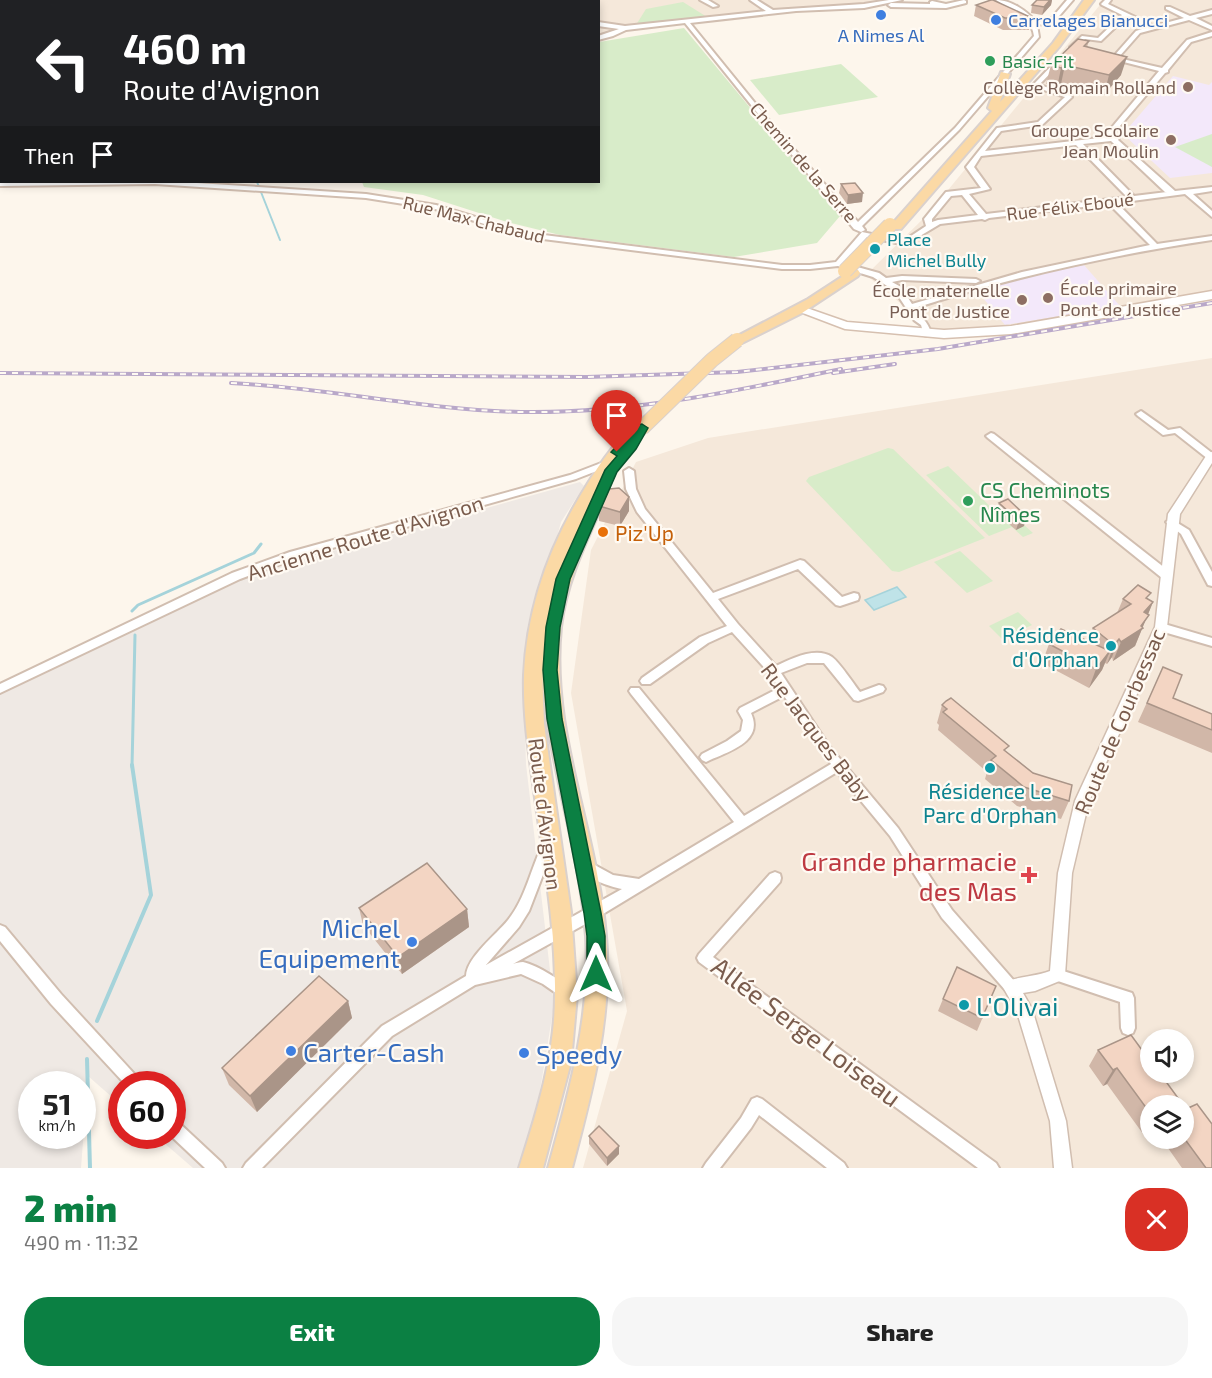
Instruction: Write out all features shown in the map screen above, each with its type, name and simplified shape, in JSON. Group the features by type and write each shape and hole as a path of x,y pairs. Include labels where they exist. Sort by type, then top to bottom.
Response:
{"main road":[{"path":"893,226 1053,41 1081,0"},
{"path":"642,428 712,360 737,340 794,309 846,269 893,226 1056,45 1089,0"},
{"path":"993,108 1005,74"},
{"path":"794,309 845,325 927,333 1011,330 1212,295"},
{"name":"Route d'Avignon","path":"531,1168 560,1067 566,994 561,929 534,720 533,674 537,633 547,584 570,529 593,486 626,441 642,428"},
{"name":"Route d'Avignon","path":"560,1168 582,1092 596,994 596,936 555,719 550,670 553,627 563,579 584,528 611,470 631,447 642,428"}],"street":[{"path":"703,0 715,6"},
{"path":"753,0 772,12"},
{"path":"600,24 625,28 772,12 864,6 899,0"},
{"path":"927,0 938,6"},
{"path":"999,0 1029,17 1035,24 1052,21 1070,0"},
{"path":"1108,0 1104,4 1154,28"},
{"path":"887,2 896,6 938,6 964,2"},
{"path":"1168,8 1212,28"},
{"path":"1114,58 1138,32 1212,12"},
{"path":"857,227 865,234 896,241 910,240 929,225 928,219 947,196 986,189 970,167 999,129 1040,124 1069,97 1035,86 1084,37 1099,40 1126,14"},
{"name":"Chemin de la Serre","path":"686,21 857,227 957,129 1037,36 1035,24"},
{"path":"600,38 625,28"},
{"path":"1175,194 1168,190 1110,133 1190,40 1212,34"},
{"path":"1072,49 1082,51"},
{"path":"1103,56 1165,71"},
{"path":"979,154 1114,138"},
{"path":"1077,142 1133,198"},
{"name":"Rue Max Chabaud","path":"0,184 73,183"},
{"name":"Rue Max Chabaud","path":"164,183 366,196 414,202 527,235 782,267 846,269"},
{"name":"Rue Félix Eboué","path":"929,225 938,222 1212,189"},
{"path":"1187,192 1212,215"},
{"path":"964,193 984,217"},
{"path":"1111,201 1155,246"},
{"path":"865,234 846,269 885,280 898,290 917,318 925,324 927,333"},
{"path":"885,280 902,278 964,285 1155,246 1212,238"},
{"path":"910,307 964,285"},
{"path":"913,332 913,322 917,318"},
{"path":"1141,414 1166,433 1177,429 1211,456"},
{"path":"991,436 1166,575"},
{"name":"Route de Courbessac","path":"1057,975 1065,873 1082,801 1161,627 1171,522 1211,456"},
{"name":"Ancienne Route d'Avignon","path":"0,689 236,576 294,555 573,477 609,464"},
{"name":"Rue Jacques Baby","path":"629,471 631,489 641,510 734,627 774,671 809,727 894,832 932,894 962,933 1011,987"},
{"path":"573,477 588,481 593,486"},
{"path":"1171,522 1185,532 1212,582"},
{"path":"711,598 801,564 840,602 854,597"},
{"path":"646,681 704,640 734,627"},
{"path":"1161,627 1212,642"},
{"path":"774,671 813,656 822,657 828,660 858,697 879,689"},
{"path":"706,757 746,736 750,720 744,711 786,690"},
{"path":"635,692 742,823"},
{"path":"251,1168 387,1031 472,979 593,913 838,765"},
{"path":"472,979 473,969 514,923 524,907 550,841"},
{"path":"584,865 608,881 624,885 641,884"},
{"name":"Allée Serge Loiseau","path":"775,878 704,958 991,1168"},
{"path":"0,931 56,999 122,1071"},
{"path":"472,979 521,968 548,980 566,994"},
{"path":"1063,1168 1058,1121 1024,1010 1011,987 1035,984 1057,975 1127,998 1128,1028"},
{"path":"711,1168 746,1124 757,1104 840,1168"},
{"path":"186,1140 218,1168"}],"shaded area":[{"path":"600,0 900,0 877,7 801,11 600,34"},
{"path":"1104,0 1212,0 1212,291 977,330 933,330 866,275 930,212"},
{"name":"Groupe Scolaire Jean Moulin","path":"1173,76 1209,85 1212,82 1212,173 1170,178 1123,134"},
{"name":"École primaire Pont de Justice","path":"1084,265 1120,306 1005,325 975,288"},
{"path":"1212,358 1212,1168 583,1168 627,1011 571,693 591,550 636,462 708,438"},
{"path":"580,482 584,486 561,522 523,663 526,764 554,1005 530,1152 523,1168 193,1168 171,1149 186,1149 186,1071 108,1071 108,1094 96,1083 96,1071 18,1071 18,1149 82,1149 81,1168 0,1168 0,687 143,627 236,578"}],"green space":[{"path":"683,2 707,17 636,25 646,9"},
{"path":"684,28 840,216 817,243 734,257 560,235 507,222 423,195 364,187 362,183 600,183 600,42"},
{"path":"841,64 878,97 779,115 750,80"},
{"path":"1212,134 1212,167 1175,147"},
{"path":"888,448 893,449 985,538 899,572 892,571 806,481 809,477"},
{"name":"CS Cheminots Nîmes","path":"948,466 996,512 1005,508 1033,533 1023,537 1012,527 989,536 926,475"},
{"path":"960,551 993,581 967,593 934,562"},
{"path":"1018,612 1032,625 1002,639 989,626"}],"water":[{"path":"897,587 906,597 874,610 865,600"}],"building":[{"path":"991,0 1032,18 1005,18 976,5"},
{"path":"1037,0 1050,0 1044,7 1032,5"},
{"path":"1078,39 1089,41 1084,46 1127,57 1109,75 1065,65 1061,68 1051,65"},
{"path":"855,183 863,193 848,195 841,184"},
{"path":"619,488 629,497 620,512 599,506 609,489"},
{"path":"1008,499 1026,516 1019,521 999,503"},
{"path":"1138,585 1151,593 1146,598 1153,602 1144,612 1149,615 1141,626 1143,628 1121,642 1119,639 1114,645 1093,628 1131,604 1123,599"},
{"path":"1061,629 1110,651 1096,669 1049,644"},
{"path":"1163,667 1182,675 1173,698 1212,714 1212,730 1147,703"},
{"path":"951,698 1009,746 1004,750 1033,773 1072,785 1069,801 1024,787 991,760 996,756 943,712 947,709 942,705"},
{"name":"Michel Equipement","path":"427,863 467,909 398,957 359,908"},
{"path":"957,967 996,986 982,1018 943,999"},
{"path":"319,976 348,1001 250,1096 222,1068"},
{"path":"1131,1035 1140,1047 1140,1083 1167,1083 1176,1095 1140,1095 1140,1099 1117,1068 1113,1070 1098,1050"},
{"path":"1197,1104 1212,1124 1212,1168 1206,1168 1192,1149 1194,1149 1194,1105"},
{"path":"599,1126 619,1146 607,1158 589,1136"}],"waterway":[{"path":"257,183 280,240"},
{"path":"132,611 138,605 254,553 261,544"},
{"path":"132,765 135,635"},
{"path":"97,1021 151,895 132,765"},
{"path":"87,1059 90,1168"}],"railway":[{"path":"0,373 587,377 737,372 938,349 1212,303"},
{"path":"833,373 895,364"},
{"path":"231,383 304,389 448,407 561,412 682,400 841,369"}],"place":[{"name":"A Nimes Al","path":"881,15"},
{"name":"Carrelages Bianucci","path":"996,20"},
{"name":"Basic-Fit","path":"990,61"},
{"name":"Collège Romain Rolland","path":"1188,87"},
{"name":"Groupe Scolaire Jean Moulin","path":"1171,140"},
{"name":"Place Michel Bully","path":"875,249"},
{"name":"École primaire Pont de Justice","path":"1048,298"},
{"name":"École maternelle Pont de Justice","path":"1022,300"},
{"name":"CS Cheminots Nîmes","path":"968,501"},
{"name":"Piz'Up","path":"603,532"},
{"name":"Résidence d'Orphan","path":"1111,646"},
{"name":"Résidence Le Parc d'Orphan","path":"990,768"},
{"name":"Grande pharmacie des Mas","path":"1029,875"},
{"name":"Michel Equipement","path":"412,942"},
{"name":"L'Olivai","path":"964,1005"},
{"name":"Carter-Cash","path":"291,1051"},
{"name":"Speedy","path":"524,1053"}],"route":[{"path":"596,974 596,936 593,913 555,719 550,670 553,627 563,579 611,470 631,447 642,428 617,452"}]}
